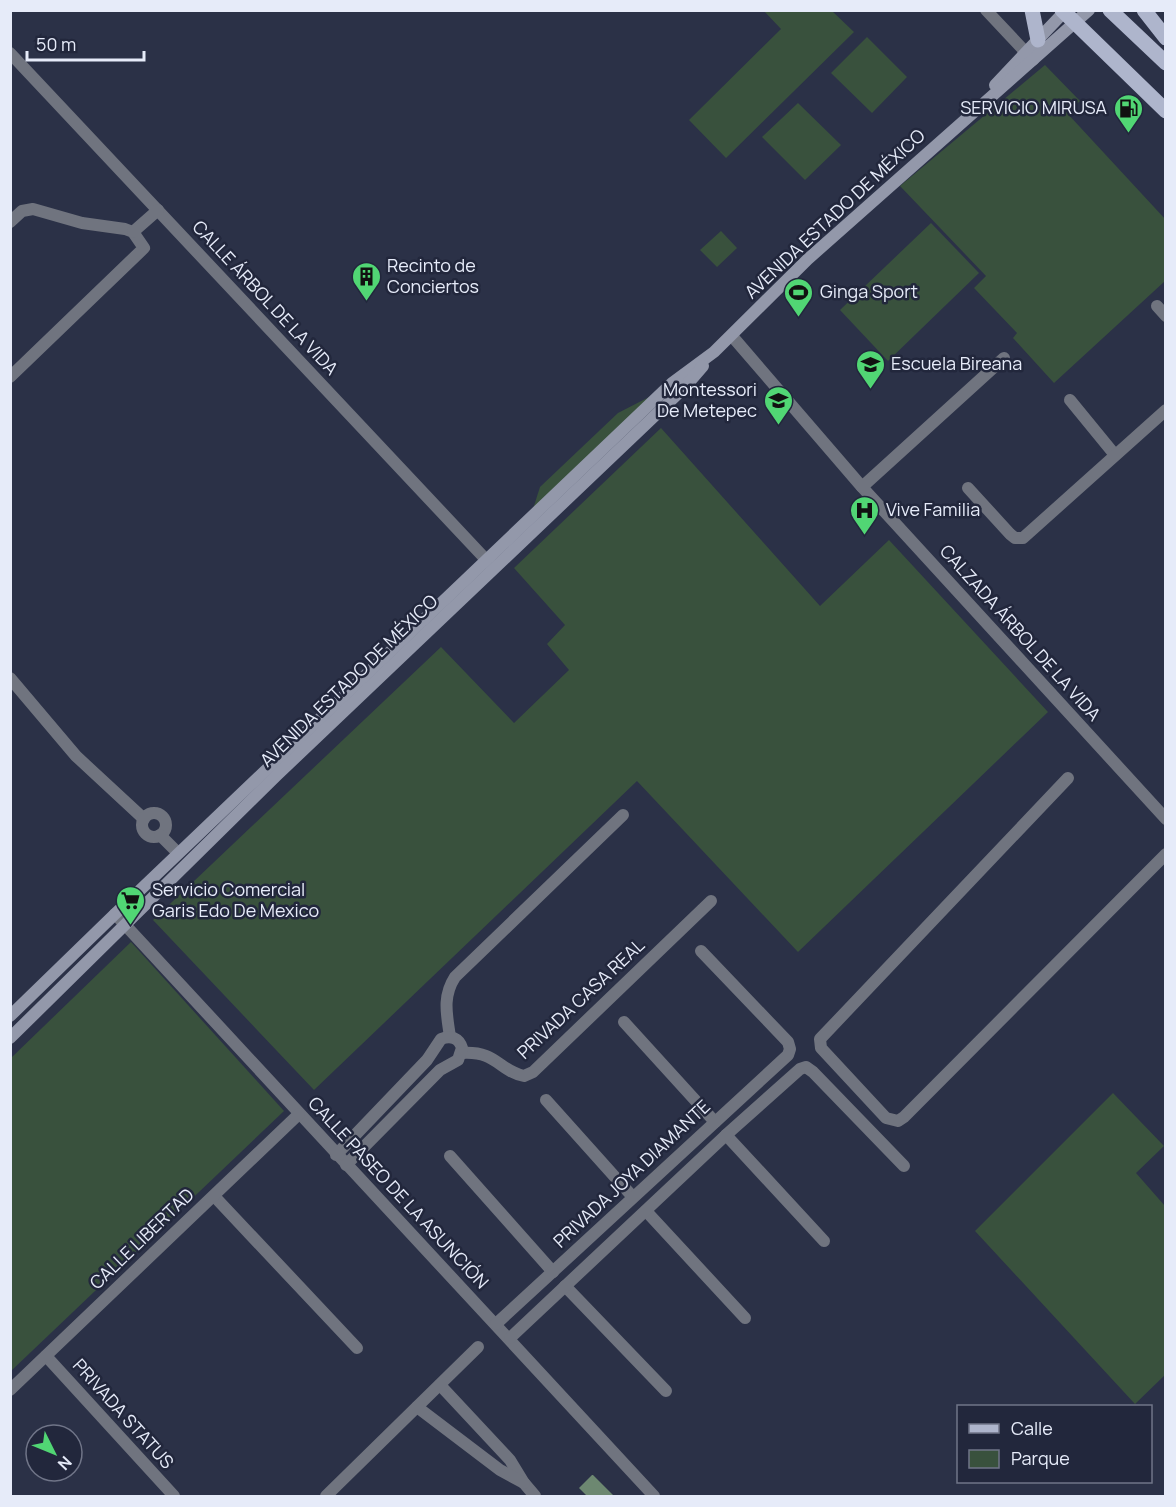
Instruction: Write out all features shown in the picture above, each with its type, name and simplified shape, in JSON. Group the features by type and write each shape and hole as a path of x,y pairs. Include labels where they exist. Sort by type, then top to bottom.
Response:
{"main road":[{"path":"1032,10 1038,40"},
{"name":"AVENIDA ESTADO DE MÉXICO","path":"10,1038 672,383 732,336 808,259 956,128 1029,56 1076,23 1089,10"},
{"path":"1110,10 1166,63"},
{"path":"1144,10 1166,38"},
{"name":"AVENIDA ESTADO DE MÉXICO","path":"1029,56 1038,40 1064,11"},
{"path":"1064,11 1166,111"},
{"name":"AVENIDA ESTADO DE MÉXICO","path":"10,1016 178,853 490,564"}],"street":[{"path":"986,10 1029,56"},
{"name":"CALLE ÁRBOL DE LA VIDA","path":"10,53 490,564"},
{"path":"10,222 22,211 33,209 82,223 125,229 133,232 143,244 144,249 10,377"},
{"path":"133,232 158,210"},
{"name":"CALZADA ÁRBOL DE LA VIDA","path":"732,336 862,487 1166,819"},
{"path":"862,487 1004,358"},
{"path":"1070,400 1115,454"},
{"path":"968,488 1008,533 1015,538 1023,538 1166,410"},
{"path":"10,678 76,756 144,819"},
{"path":"1068,778 820,1039 821,1048 886,1118 898,1121 904,1118 1166,854"},
{"path":"153,813 163,817 166,827 160,835 155,837 145,834 142,829 144,819 153,813"},
{"path":"450,1037 446,1000 448,988 455,978 623,815"},
{"path":"160,835 178,853"},
{"name":"PRIVADA CASA REAL","path":"462,1053 484,1054 515,1074 524,1076 533,1072 711,901"},
{"name":"CALLE PASEO DE LA ASUNCIÓN","path":"115,914 336,1155 510,1338 654,1497"},
{"name":"PRIVADA JOYA DIAMANTE","path":"496,1324 633,1196 785,1060 790,1049 788,1042 701,951"},
{"path":"624,1022 715,1122"},
{"path":"336,1155 427,1060 438,1042 450,1037 458,1041 462,1053 458,1060 440,1070 346,1165"},
{"name":"PRIVADA JOYA DIAMANTE","path":"510,1338 795,1072 806,1068 813,1072 904,1166"},
{"path":"546,1100 633,1196"},
{"name":"CALLE LIBERTAD","path":"10,1390 299,1114"},
{"path":"726,1135 824,1241"},
{"path":"450,1156 553,1272"},
{"path":"214,1196 357,1348"},
{"path":"646,1210 745,1318"},
{"path":"565,1286 666,1391"},
{"path":"326,1497 478,1347"},
{"name":"PRIVADA STATUS","path":"46,1356 174,1497"},
{"path":"440,1385 510,1460 524,1484 535,1497"},
{"path":"417,1407 500,1470 524,1484"}],"green space":[{"path":"764,11 832,11 854,32 726,158 689,120 781,29"},
{"path":"867,37 907,77 872,113 831,73"},
{"path":"1045,65 1080,101 1067,113 1166,220 1165,281 1054,383 1013,338 1017,333 974,288 986,276 900,186"},
{"path":"798,103 841,145 805,180 762,137"},
{"path":"931,223 979,273 888,361 840,310"},
{"path":"721,231 737,248 717,267 700,250"},
{"path":"653,395 533,509 540,487 618,413"},
{"path":"661,428 820,606 889,540 1048,712 798,952 637,781 314,1090 153,920 441,647 514,723 569,670 547,644 565,625 514,568"},
{"path":"131,942 284,1111 11,1371 11,1058"},
{"path":"1113,1093 1164,1146 1136,1173 1165,1206 1165,1375 1135,1404 975,1231"}],"shaded area":[{"path":"592,1475 614,1496 587,1496 579,1488"}],"place":[{"name":"SERVICIO MIRUSA","path":"1128,134"},
{"name":"Recinto de Conciertos","path":"366,302"},
{"name":"Ginga Sport","path":"799,318"},
{"name":"Escuela Bireana","path":"870,390"},
{"name":"Montessori De Metepec","path":"778,426"},
{"name":"Vive Familia","path":"865,536"},
{"name":"Servicio Comercial Garis Edo De Mexico","path":"131,926"}]}
